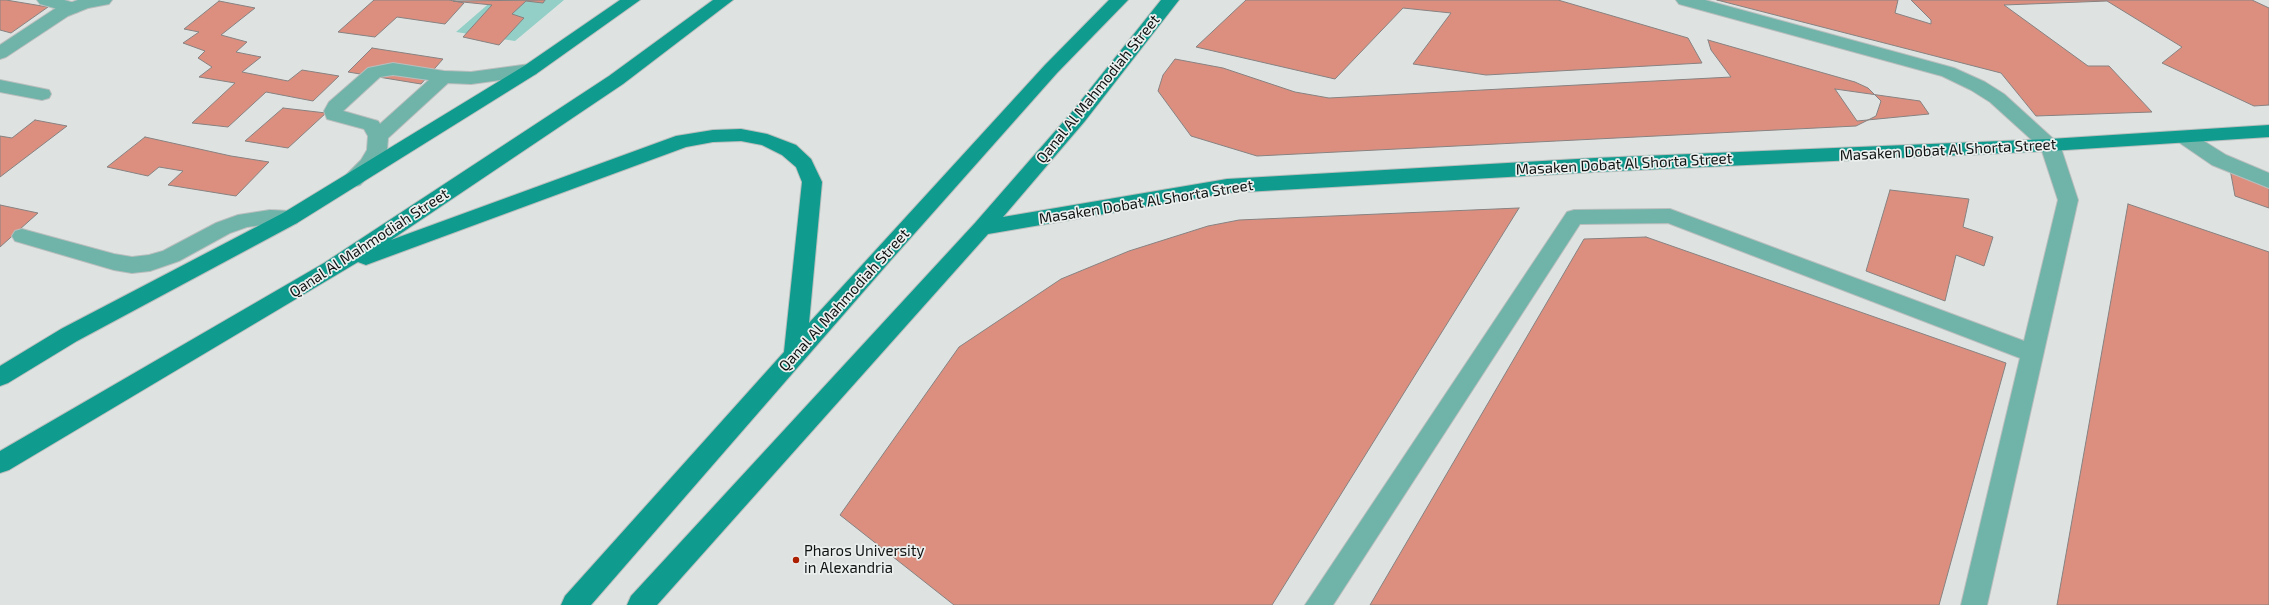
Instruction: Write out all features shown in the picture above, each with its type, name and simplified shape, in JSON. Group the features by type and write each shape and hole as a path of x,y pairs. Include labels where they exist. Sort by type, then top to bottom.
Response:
{"main road":[{"path":"0,377 69,334 290,218 530,70 631,0"},
{"name":"Qanal Al Mahmodiah Street","path":"0,463 332,269 616,80 724,0"},
{"name":"Qanal Al Mahmodiah Street","path":"574,605 1051,69 1119,0"},
{"name":"Qanal Al Mahmodiah Street","path":"640,605 982,228 1078,117 1170,0"},
{"name":"Masaken Dobat Al Shorta Street","path":"982,228 1227,186 1595,165 2050,145 2269,132"},
{"path":"332,269 683,141 713,136 748,137 767,140 788,150 804,164 812,182 795,355"}],"street":[{"path":"46,0 72,8"},
{"path":"0,53 72,8 103,0"},
{"path":"1685,0 1948,72 1978,86 1997,98 2050,145 2068,200 1974,605"},
{"path":"353,180 368,165 377,150 378,136 370,125 334,115 333,111 336,106 367,77 384,69 444,77 471,78 530,70"},
{"path":"378,136 444,77"},
{"path":"0,86 42,94"},
{"path":"2184,137 2219,160 2269,181"},
{"path":"1318,605 1574,218 1670,216 2033,354"},
{"path":"22,236 114,262 132,265 150,263 171,256 223,228 245,220 270,217 290,218"}],"green space":[{"path":"493,0 564,0 515,41 456,32"}],"building":[{"path":"0,0 48,7 11,33 0,30"},
{"path":"374,0 449,0 464,3 445,24 397,17 375,37 338,32"},
{"path":"545,0 543,3 526,1 512,14 524,18 499,45 463,37 492,5 453,1"},
{"path":"1246,0 1558,0 1688,38 1702,63 1486,75 1413,64 1451,13 1403,8 1335,79 1196,47"},
{"path":"1717,0 1898,0 1895,13 1931,24 1931,20 1911,0 2252,0 2269,8 2269,105 2254,106 2162,63 2182,47 2107,1 2004,5 2088,66 2109,66 2152,112 2036,116 2001,73"},
{"path":"219,1 255,8 221,35 247,42 236,52 261,57 242,72 288,81 302,70 339,76 313,101 266,92 228,127 192,123 235,83 199,77 212,67 198,58 205,51 183,43 199,32 184,29"},
{"path":"1708,40 1855,82 1868,88 1881,101 1876,116 1856,126 1257,156 1191,136 1158,91 1163,75 1175,59 1223,68 1295,92 1329,98 1731,77 1711,50"},
{"path":"372,48 443,59 421,84 348,72"},
{"path":"1835,89 1920,101 1929,114 1857,121"},
{"path":"283,108 326,113 288,148 245,141"},
{"path":"35,120 67,126 0,177 0,136 12,138"},
{"path":"145,137 231,156 269,162 236,196 168,185 183,171 159,167 148,176 107,167"},
{"path":"2230,169 2269,184 2269,208 2235,196"},
{"path":"1890,190 1969,199 1963,227 1993,237 1984,266 1956,255 1945,301 1866,271"},
{"path":"2128,204 2269,252 2269,605 2057,605"},
{"path":"0,205 38,213 0,247"},
{"path":"1519,208 1272,605 954,605 840,515 959,347 1061,279 1129,251 1208,226 1239,220"},
{"path":"1646,237 2006,363 1939,605 1370,605 1584,239"}],"place":[{"name":"Pharos University in Alexandria","path":"796,560"}]}
